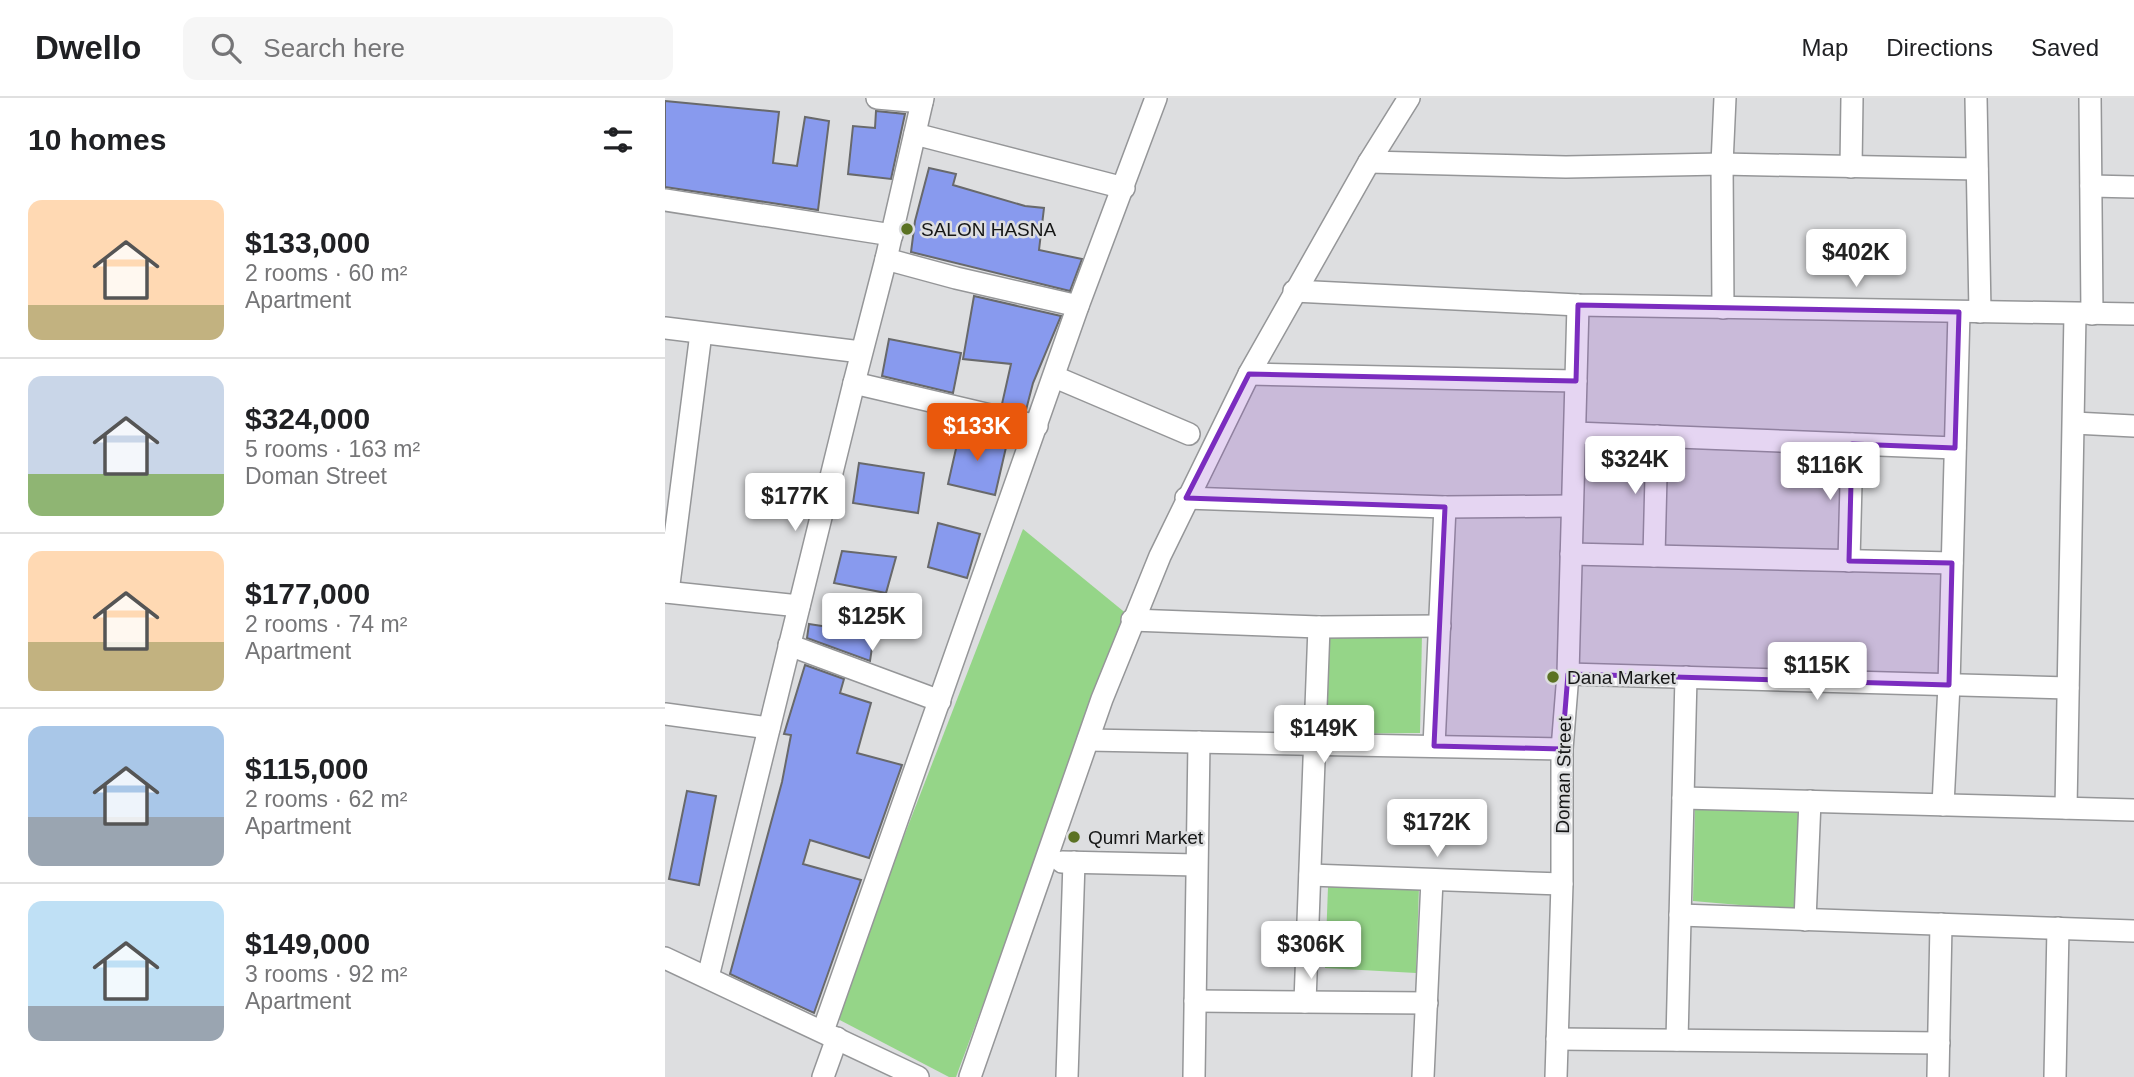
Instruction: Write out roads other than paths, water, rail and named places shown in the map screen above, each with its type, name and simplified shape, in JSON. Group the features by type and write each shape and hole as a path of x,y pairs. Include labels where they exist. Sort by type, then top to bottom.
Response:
{"street":[{"path":"708,977 923,100 877,98"},
{"path":"823,1077 830,1035 940,701 1078,306 1156,98"},
{"path":"1723,308 1722,164 1725,98"},
{"path":"1851,167 1852,98"},
{"path":"1943,804 1955,449 1969,312 1977,169 1976,98"},
{"path":"2066,808 2074,423 2084,314 2091,186 2090,98"},
{"path":"970,1077 1132,620 1186,498 1294,291 1408,99"},
{"path":"915,134 1123,188"},
{"path":"1369,162 1566,167 1722,164 1977,169"},
{"path":"2091,186 2134,187"},
{"path":"665,201 892,234"},
{"path":"886,259 1078,306"},
{"path":"1294,291 1578,305 2134,314"},
{"name":"Doman Street","path":"1556,1077 1562,884 1562,749 1568,674 1578,305"},
{"path":"665,328 861,352"},
{"path":"701,332 666,592 799,607"},
{"path":"1249,374 1576,381"},
{"path":"1055,377 1189,434"},
{"path":"853,383 1037,426"},
{"path":"2074,423 2134,426"},
{"path":"1575,433 1955,449"},
{"path":"1654,556 1657,436"},
{"path":"1849,561 1852,444"},
{"path":"1186,498 1445,507 1572,506"},
{"path":"1434,747 1445,507"},
{"path":"1571,554 1952,563"},
{"path":"1132,620 1319,627 1440,626"},
{"path":"1305,1002 1319,627"},
{"path":"789,645 940,701"},
{"path":"1568,674 2068,688"},
{"path":"1677,1040 1686,677"},
{"path":"665,714 769,727"},
{"path":"1088,740 1562,749"},
{"path":"1194,1077 1199,742"},
{"path":"1683,798 2134,810"},
{"path":"1805,919 1809,801"},
{"path":"1045,861 1196,865"},
{"path":"1067,1077 1074,862"},
{"path":"1310,876 1562,884"},
{"path":"1423,1077 1432,880"},
{"path":"1680,915 2134,931"},
{"path":"1938,1077 1941,924"},
{"path":"2055,1077 2058,928"},
{"path":"665,958 918,1077"},
{"path":"1195,1001 1427,1003"},
{"path":"1557,1039 1939,1043"}],"place":[{"name":"SALON HASNA","path":"907,229"},
{"name":"Dana Market","path":"1553,677"},
{"name":"Qumri Market","path":"1074,837"}]}
